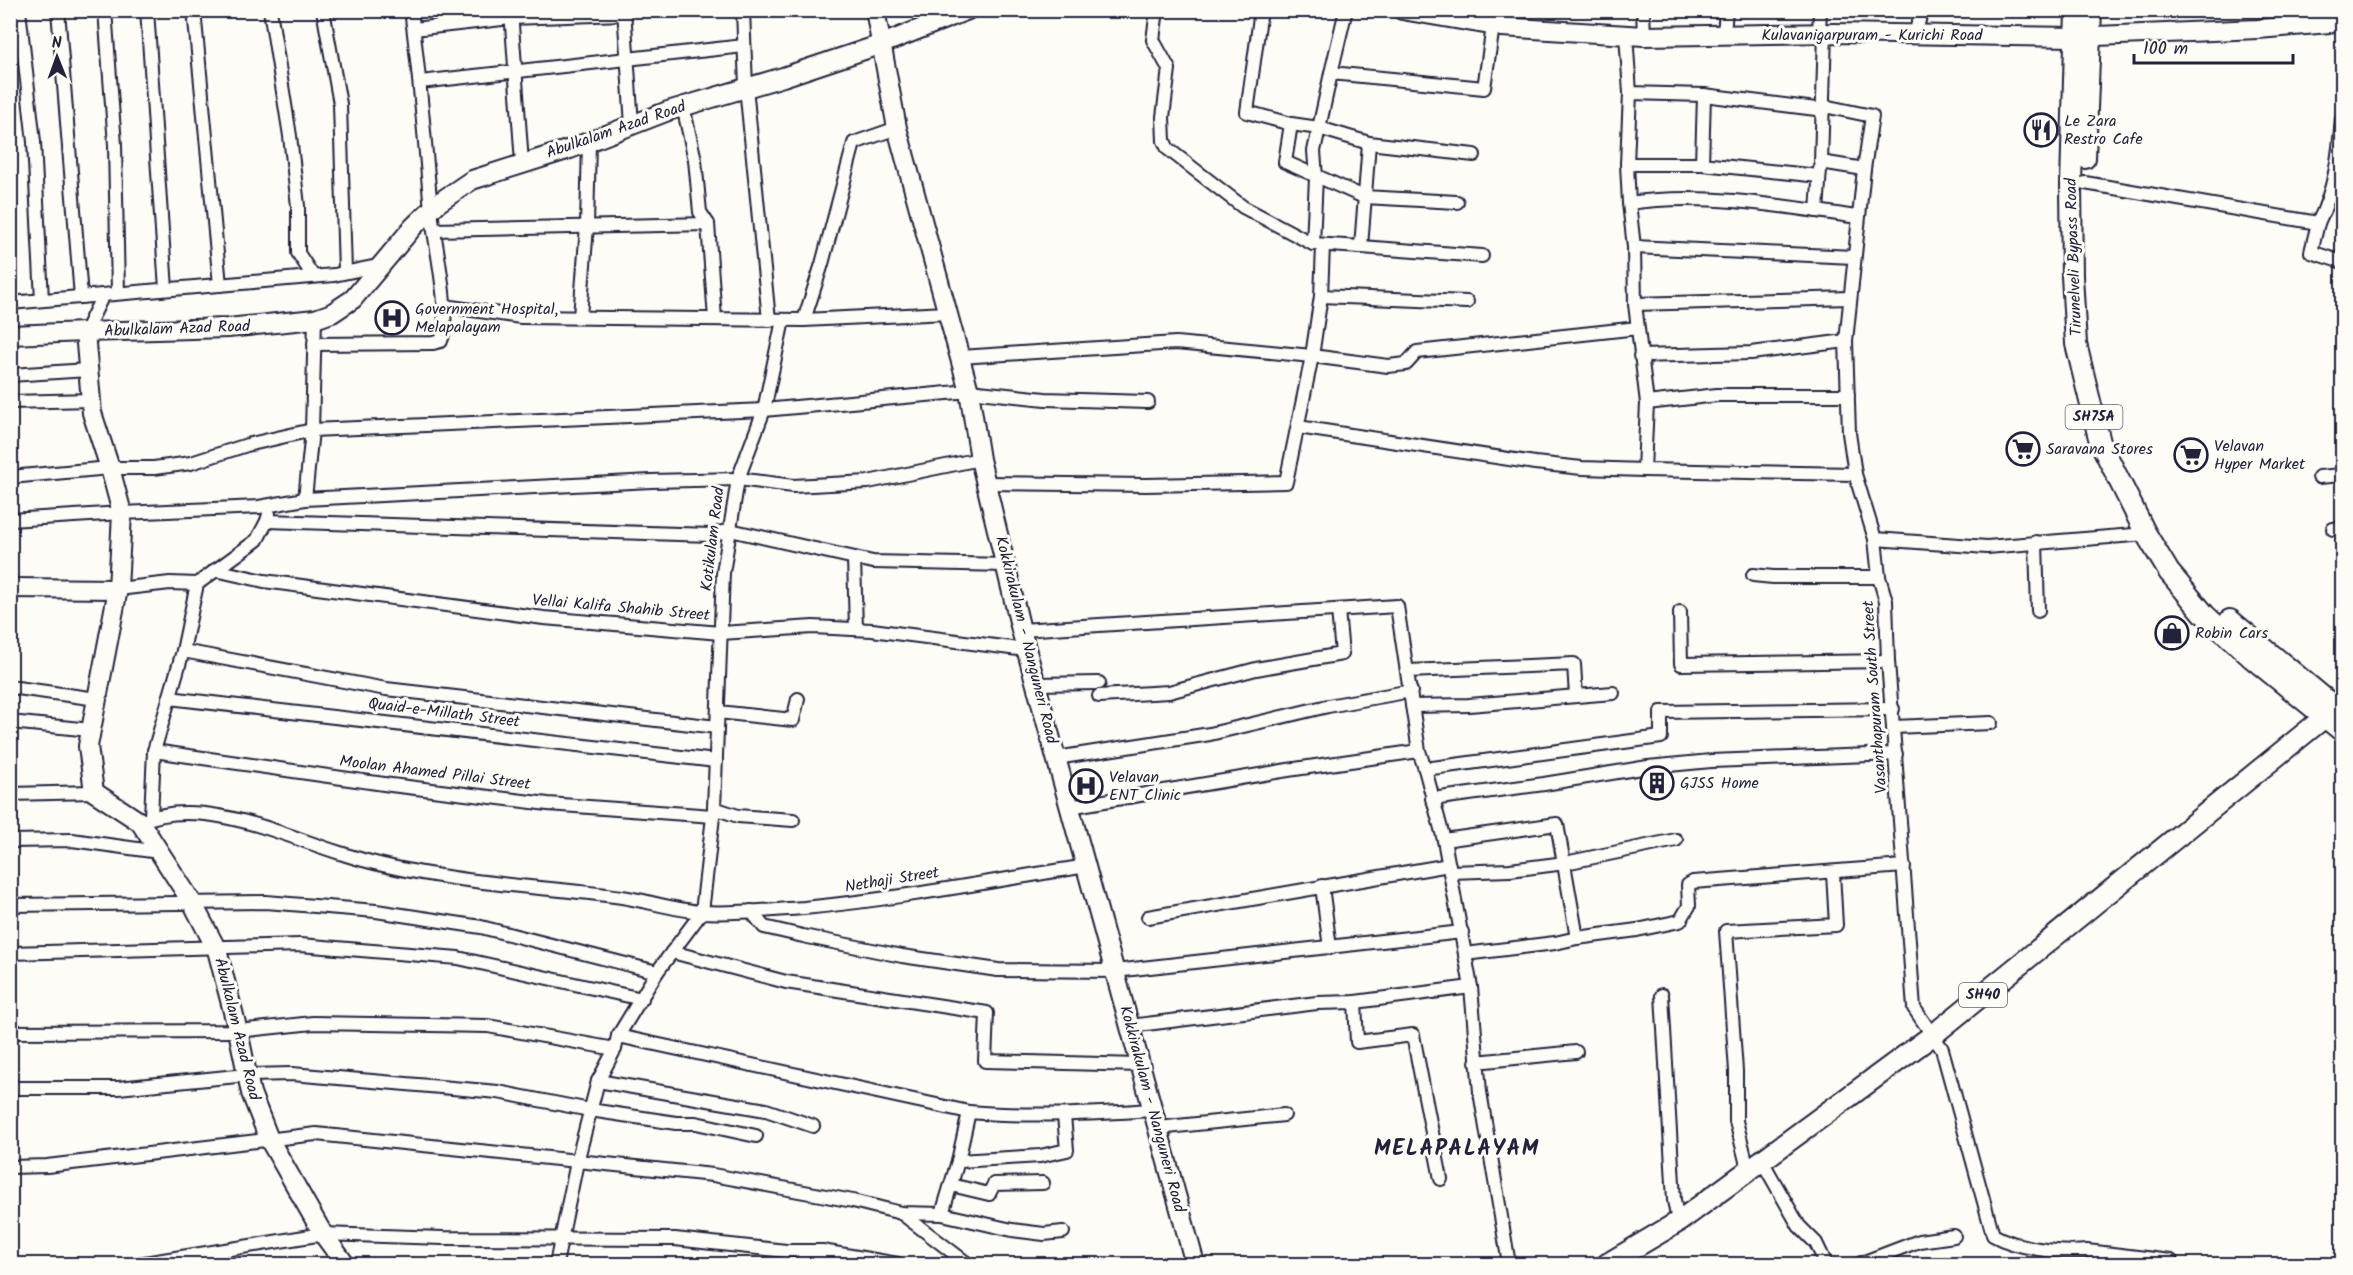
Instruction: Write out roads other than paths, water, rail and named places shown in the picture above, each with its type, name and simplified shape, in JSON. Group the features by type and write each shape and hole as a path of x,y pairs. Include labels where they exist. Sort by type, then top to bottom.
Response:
{"main road":[{"name":"Kokkirakulam - Nanguneri Road","path":"875,10 897,128 969,391 980,459 1026,650 1195,1264"},
{"path":"882,44 968,10"},
{"name":"Kulavanigarpuram - Kurichi Road","path":"1402,10 1493,26 1635,35 1822,33 2082,37 2258,29 2343,22"},
{"name":"Tirunelveli Bypass Road","path":"2076,10 2082,37 2071,195 2072,276 2076,345 2100,442 2146,534 2169,572 2205,615 2252,658 2337,711 2343,730"},
{"path":"2091,10 2082,37 2084,233 2088,326 2092,361 2108,431 2132,482 2187,579 2240,629 2337,711"},
{"name":"Abulkalam Azad Road","path":"345,1264 323,1234 269,1139 251,1093 238,1031 216,948 193,904 159,852 145,819 94,792 88,746 118,589 122,513 92,413 85,332 228,328 315,319 332,314 353,299 413,227 431,209 472,180 589,142 683,106 783,77 882,44"},
{"path":"10,335 85,332"},
{"path":"10,588 118,589"},
{"name":"SH40","path":"1607,1264 1678,1222 1934,1035 2337,711"}],"street":[{"path":"19,10 34,142 42,300"},
{"path":"58,10 81,297"},
{"path":"105,10 115,145 118,293"},
{"path":"147,10 166,289"},
{"path":"195,10 220,285"},
{"path":"270,10 290,136 298,206 298,253 313,276"},
{"path":"323,10 340,104 345,272"},
{"path":"314,344 433,343 441,341 444,335 444,306 431,209 411,10"},
{"path":"414,29 511,14 623,14 624,10"},
{"path":"624,10 632,125"},
{"path":"743,10 746,87 769,320"},
{"path":"1157,10 1153,40 1169,69 1163,117 1164,141 1168,149 1243,207 1318,245 1482,255"},
{"path":"1261,10 1247,112 1291,124 1319,128 1369,143 1474,155"},
{"path":"986,483 1146,485 1286,482 1312,356 1321,296 1314,151 1346,10"},
{"path":"1643,10 1635,35 1627,164 1634,247 1635,304 1647,404 1644,470"},
{"path":"1724,34 1726,10"},
{"path":"1817,211 1824,108 1820,10"},
{"path":"1915,34 1922,10"},
{"path":"511,14 522,163"},
{"path":"1331,73 1484,88 1493,26"},
{"path":"420,82 744,46"},
{"path":"1630,93 1704,95 1824,108"},
{"path":"1702,164 1704,95"},
{"path":"683,106 695,160 700,212 708,224 714,319"},
{"name":"Vasanthapuram South Street","path":"1824,108 1872,116 1857,217 1846,341 1849,433 1855,474 1875,539 1879,577 1886,601 1888,661 1914,1008 1942,1049 1993,1235 2007,1243 2073,1258 2087,1251 2171,1261"},
{"path":"2343,118 2338,162 2331,195 2318,223 2311,252 2343,261"},
{"path":"1291,124 1285,162 1316,177 1364,197 1457,202"},
{"path":"804,320 822,264 854,143 897,128"},
{"path":"580,317 587,226 589,142"},
{"path":"1361,247 1369,143"},
{"path":"1821,162 1864,169"},
{"path":"1627,164 1702,164 1819,176"},
{"path":"2085,183 2318,223"},
{"path":"1629,203 1655,199 1707,199 1857,217"},
{"path":"434,230 708,224"},
{"path":"1634,247 1854,257"},
{"path":"10,303 313,276 383,264"},
{"path":"85,332 103,295"},
{"path":"1321,296 1467,302"},
{"path":"1635,304 1851,298"},
{"path":"444,306 521,317 804,320 947,313"},
{"path":"305,500 312,430 315,319"},
{"name":"Kotikulam Road","path":"702,912 713,812 723,573 738,479 764,410 783,320"},
{"path":"960,357 1176,343 1388,366 1406,364 1417,352 1638,328"},
{"path":"1640,356 1751,353 1846,341"},
{"path":"10,375 88,370"},
{"path":"10,477 110,468 154,468 191,463 247,445 312,430 764,410 969,391 1045,399 1148,402"},
{"path":"1647,404 1717,395 1848,395"},
{"path":"10,402 91,400"},
{"path":"1298,428 1582,468 1855,474"},
{"path":"10,520 270,506 305,500 548,486 738,479 793,486 868,482 980,459"},
{"path":"2319,477 2343,475"},
{"path":"118,589 197,584 257,540 267,522 270,506"},
{"path":"267,522 711,536 730,530 873,562 1006,565"},
{"path":"1875,539 1987,547 2146,534"},
{"path":"2036,542 2038,611"},
{"path":"854,558 856,629"},
{"name":"Vellai Kalifa Shahib Street","path":"215,570 264,581 510,614 721,633 813,627 856,629 1026,650"},
{"path":"1753,575 1879,577"},
{"path":"145,819 154,751 183,651 197,584"},
{"path":"1021,630 1397,606 1419,751 1444,840 1462,932 1471,987 1476,1062 1509,1264"},
{"path":"1036,684 1169,692 1256,669 1342,654 1338,610"},
{"path":"1680,612 1681,664 1888,661"},
{"path":"183,651 386,689 717,727"},
{"path":"1408,671 1574,664 1576,696"},
{"path":"10,687 97,699"},
{"path":"1056,758 1210,734 1328,706 1411,691"},
{"path":"1412,706 1469,705 1613,693"},
{"name":"Quaid-e-Millath Street","path":"169,698 716,761"},
{"path":"718,712 793,720 798,699"},
{"path":"1425,769 1661,737 1660,712 1893,709"},
{"path":"10,722 91,730"},
{"path":"1893,727 1991,723"},
{"name":"Moolan Ahamed Pillai Street","path":"154,751 391,785 548,804 713,812 793,820"},
{"path":"1070,807 1288,770 1419,751"},
{"path":"1432,799 1679,764 1896,754"},
{"path":"10,794 94,792"},
{"name":"Nethaji Street","path":"145,819 199,813 261,826 343,854 434,875 506,886 622,897 702,912 751,911 857,903 1086,866"},
{"path":"1444,840 1557,824 1577,938"},
{"path":"10,841 72,840 159,852"},
{"path":"1148,917 1322,886 1450,868 1510,870 1565,863 1676,840"},
{"path":"1465,954 1555,943 1680,921 1689,906 1688,885 1693,882 1904,867"},
{"path":"1826,1264 1816,1243 1799,1226 1755,1164 1736,1121 1736,1071 1726,931 1836,925 1833,873"},
{"path":"1322,886 1330,948"},
{"path":"10,905 266,902 376,911 481,927 657,972"},
{"path":"751,911 764,927 902,956 998,970 1114,971 1462,932"},
{"path":"556,1264 576,1162 598,1081 615,1049 618,1036 657,972 702,912"},
{"path":"10,952 300,945 458,958 642,999"},
{"path":"672,952 786,982 987,1013 985,1061 1140,1065"},
{"path":"1130,1026 1471,987"},
{"path":"1662,995 1674,1200 1678,1222"},
{"path":"1355,1002 1357,1042 1413,1035 1441,1179"},
{"path":"10,1032 238,1031 313,1023 488,1026 615,1049"},
{"path":"618,1036 969,1112 1018,1116 1064,1116 1153,1110"},
{"path":"1476,1062 1576,1052"},
{"path":"10,1088 118,1088 247,1075 292,1074 498,1092 590,1110 676,1123 696,1123 756,1136"},
{"path":"598,1081 766,1110 813,1126"},
{"path":"942,1214 958,1161 969,1112"},
{"path":"1158,1128 1284,1114"},
{"path":"958,1161 1040,1156 1067,1150 1064,1116"},
{"path":"10,1167 47,1166 316,1134 713,1175 901,1212 942,1214 1012,1230 1044,1234 1063,1233"},
{"path":"951,1185 989,1194 994,1184 1043,1183"},
{"path":"901,1212 968,1264"},
{"path":"138,1264 323,1234 442,1238 675,1239 786,1251 822,1251 898,1264"},
{"path":"1859,1264 1918,1241 1954,1236"}],"place":[{"name":"Le Zara Restro Cafe","path":"2041,130"},
{"name":"Government Hospital, Melapalayam","path":"392,318"},
{"name":"Saravana Stores","path":"2023,449"},
{"name":"Velavan Hyper Market","path":"2191,455"},
{"name":"Robin Cars","path":"2172,633"},
{"name":"GJSS Home","path":"1657,783"},
{"name":"Velavan ENT Clinic","path":"1086,786"}],"district":[{"name":"MELAPALAYAM","path":"1457,1149"}]}
